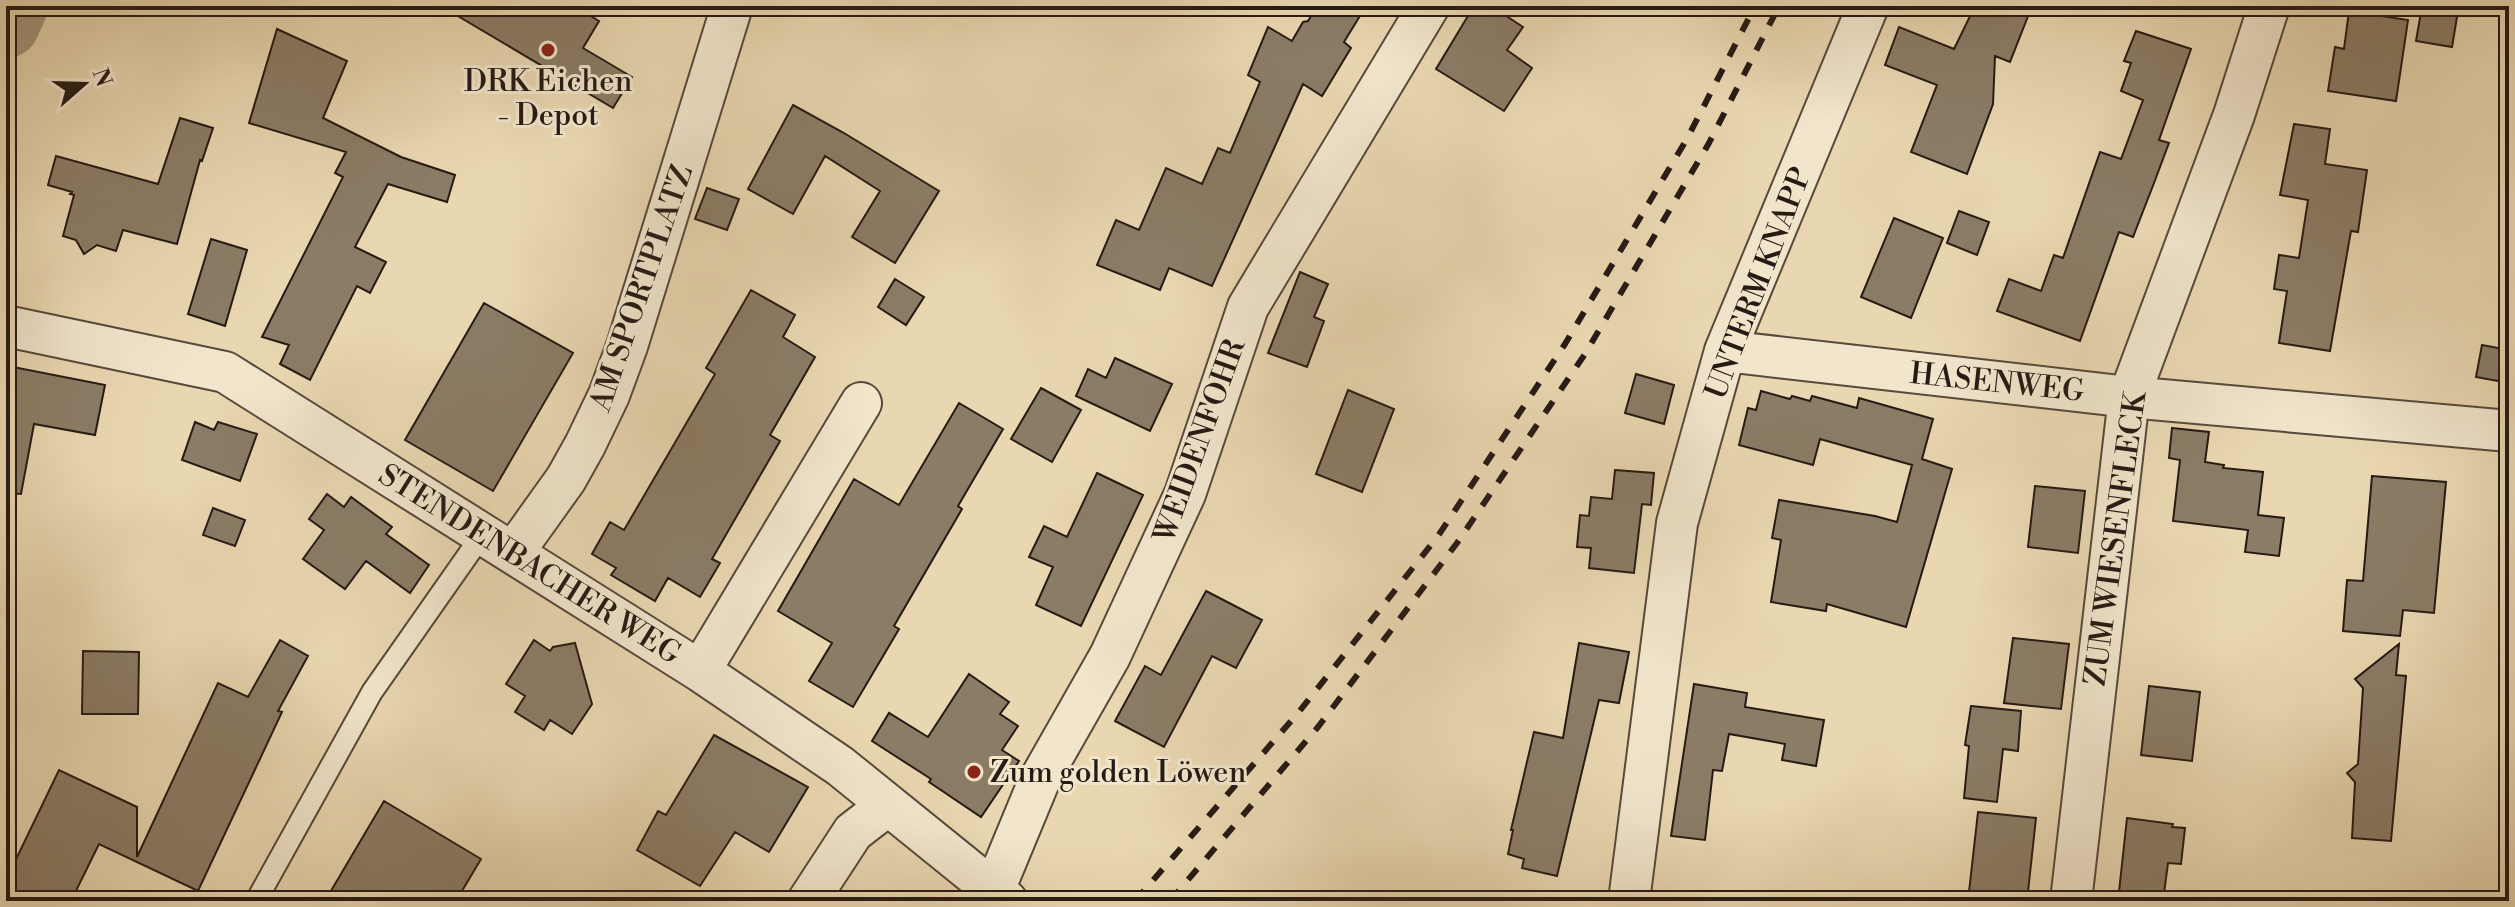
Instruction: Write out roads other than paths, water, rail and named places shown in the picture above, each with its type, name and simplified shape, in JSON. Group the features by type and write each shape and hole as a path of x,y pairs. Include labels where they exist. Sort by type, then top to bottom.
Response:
{"street":[{"name":"AM SPORTPLATZ","path":"498,544 566,479 609,395 732,6"},
{"name":"WEIDENFOHR","path":"1001,896 1040,779 1110,656 1185,494 1248,307 1429,6"},
{"name":"UNTERM KNAPP","path":"1629,901 1677,523 1725,351 1868,6"},
{"name":"ZUM WIESENFLECK","path":"2071,901 2129,397 2234,115 2269,6"},
{"name":"STENDENBACHER WEG","path":"6,326 225,372 700,671 840,766 1001,896"},
{"name":"HASENWEG","path":"1725,351 2129,397 2509,431"},
{"path":"700,671 861,403"},
{"path":"808,901 853,832 888,805"}],"lane":[{"path":"256,901 372,692 498,544"}],"waterway":[{"path":"6,24 14,6"}],"railway":[{"path":"1135,901 1298,713 1438,536 1565,344 1688,137 1755,6"},
{"path":"1170,901 1318,727 1457,543 1585,354 1709,143 1779,6"}],"place":[{"name":"DRK Eichen - Depot","path":"548,50"},
{"name":"Zum golden Löwen","path":"974,772"}]}
